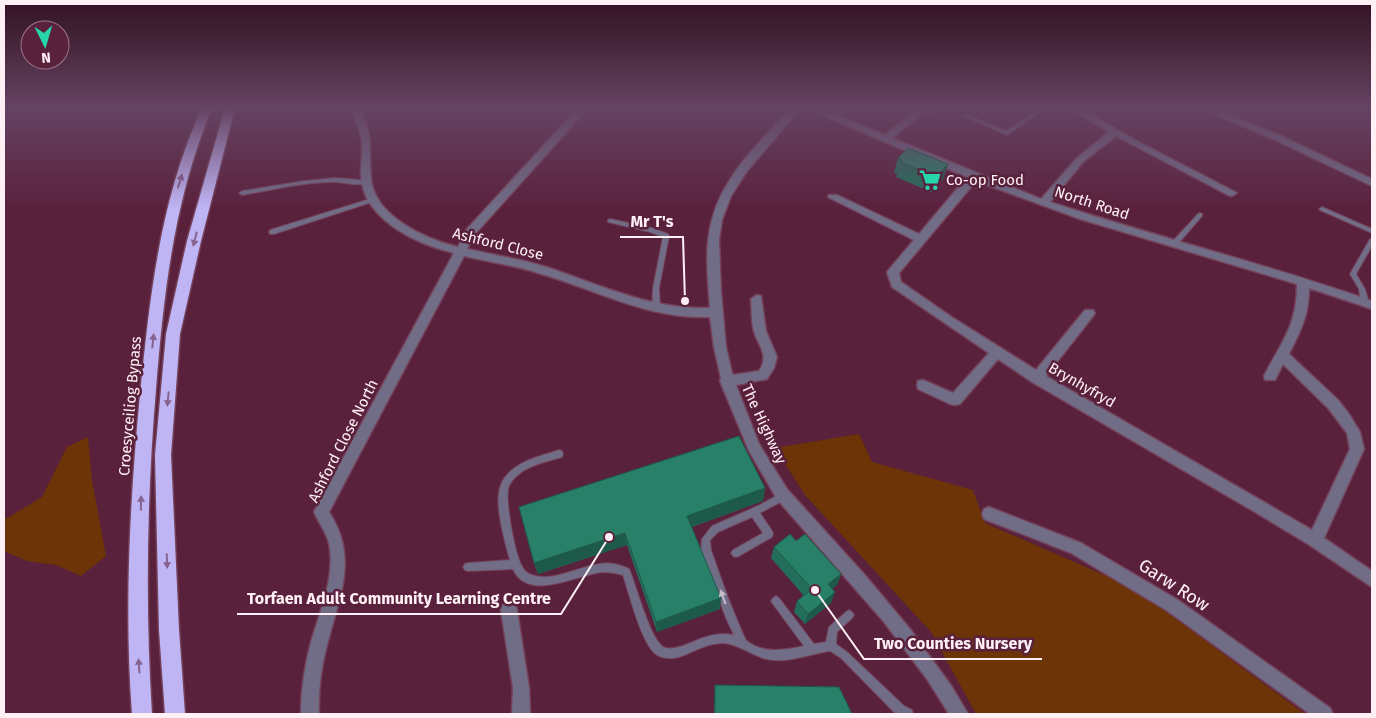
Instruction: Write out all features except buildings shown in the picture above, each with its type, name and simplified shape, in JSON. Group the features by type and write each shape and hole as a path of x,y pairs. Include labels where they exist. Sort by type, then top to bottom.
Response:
{"highway":[{"name":"Croesyceiliog Bypass","path":"142,714 138,646 142,456 162,258 179,184 195,142"},
{"path":"175,714 169,630 163,455 173,344 194,241 221,142"}],"street":[{"name":"Ashford Close","path":"366,142 365,183 373,200 393,222 420,237 461,253 530,266 656,309 692,313 716,312"},
{"path":"461,253 471,232 482,218 552,142"},
{"name":"The Highway","path":"768,142 729,189 719,211 715,232 718,340 726,381 742,422 762,464 783,496 899,625 938,679 959,714"},
{"name":"North Road","path":"895,142 974,176 1043,203 1174,244 1303,281 1368,304"},
{"path":"1043,203 1080,160 1103,142"},
{"path":"1131,142 1232,193"},
{"path":"1285,142 1372,183"},
{"name":"Brynhyfryd","path":"974,176 893,272 896,284 944,318 1037,378 1315,540 1372,580"},
{"path":"833,197 920,239"},
{"name":"Ashford Close North","path":"310,714 313,668 338,578 337,548 330,523 321,512 461,253"},
{"path":"1270,376 1302,316 1303,281"},
{"path":"726,381 763,375 769,368 772,359 769,348 760,332 757,299"},
{"path":"1037,378 1089,312"},
{"path":"923,385 954,400 996,352"},
{"path":"1282,355 1333,404 1354,432 1357,449 1315,540"},
{"name":"Garw Row","path":"989,514 1076,548 1172,605 1324,714"},
{"path":"509,610 521,688 521,714"}],"lane":[{"path":"242,193 317,180 350,180 365,183"},
{"path":"272,232 373,200"},
{"path":"1322,209 1372,232"},
{"path":"1174,244 1200,215"},
{"path":"610,221 652,230 666,236 656,288 656,309"},
{"path":"1368,304 1353,274 1372,241"},
{"path":"560,454 519,470 507,481 503,494 512,551 518,570 526,578 538,581 618,567 626,572 651,643 660,652 673,653 712,639 730,637 760,652 772,655 831,646 844,655 900,710 908,714"},
{"path":"742,642 706,550 706,539 715,530 783,496"},
{"path":"736,553 769,534 754,512"},
{"path":"468,567 516,564"},
{"path":"776,601 812,649"},
{"path":"831,646 832,630 849,615"}],"shaded area":[{"path":"859,434 872,462 973,490 985,523 1134,588 1305,714 976,714 931,632 805,495 775,448"},
{"path":"88,437 92,480 106,556 81,576 56,565 27,561 4,551 4,520 42,497 67,447"}],"place":[{"name":"Co-op Food","path":"930,180"},
{"name":"Mr T's","path":"685,301"},
{"name":"Torfaen Adult Community Learning Centre","path":"609,537"},
{"name":"Two Counties Nursery","path":"815,590"}]}
